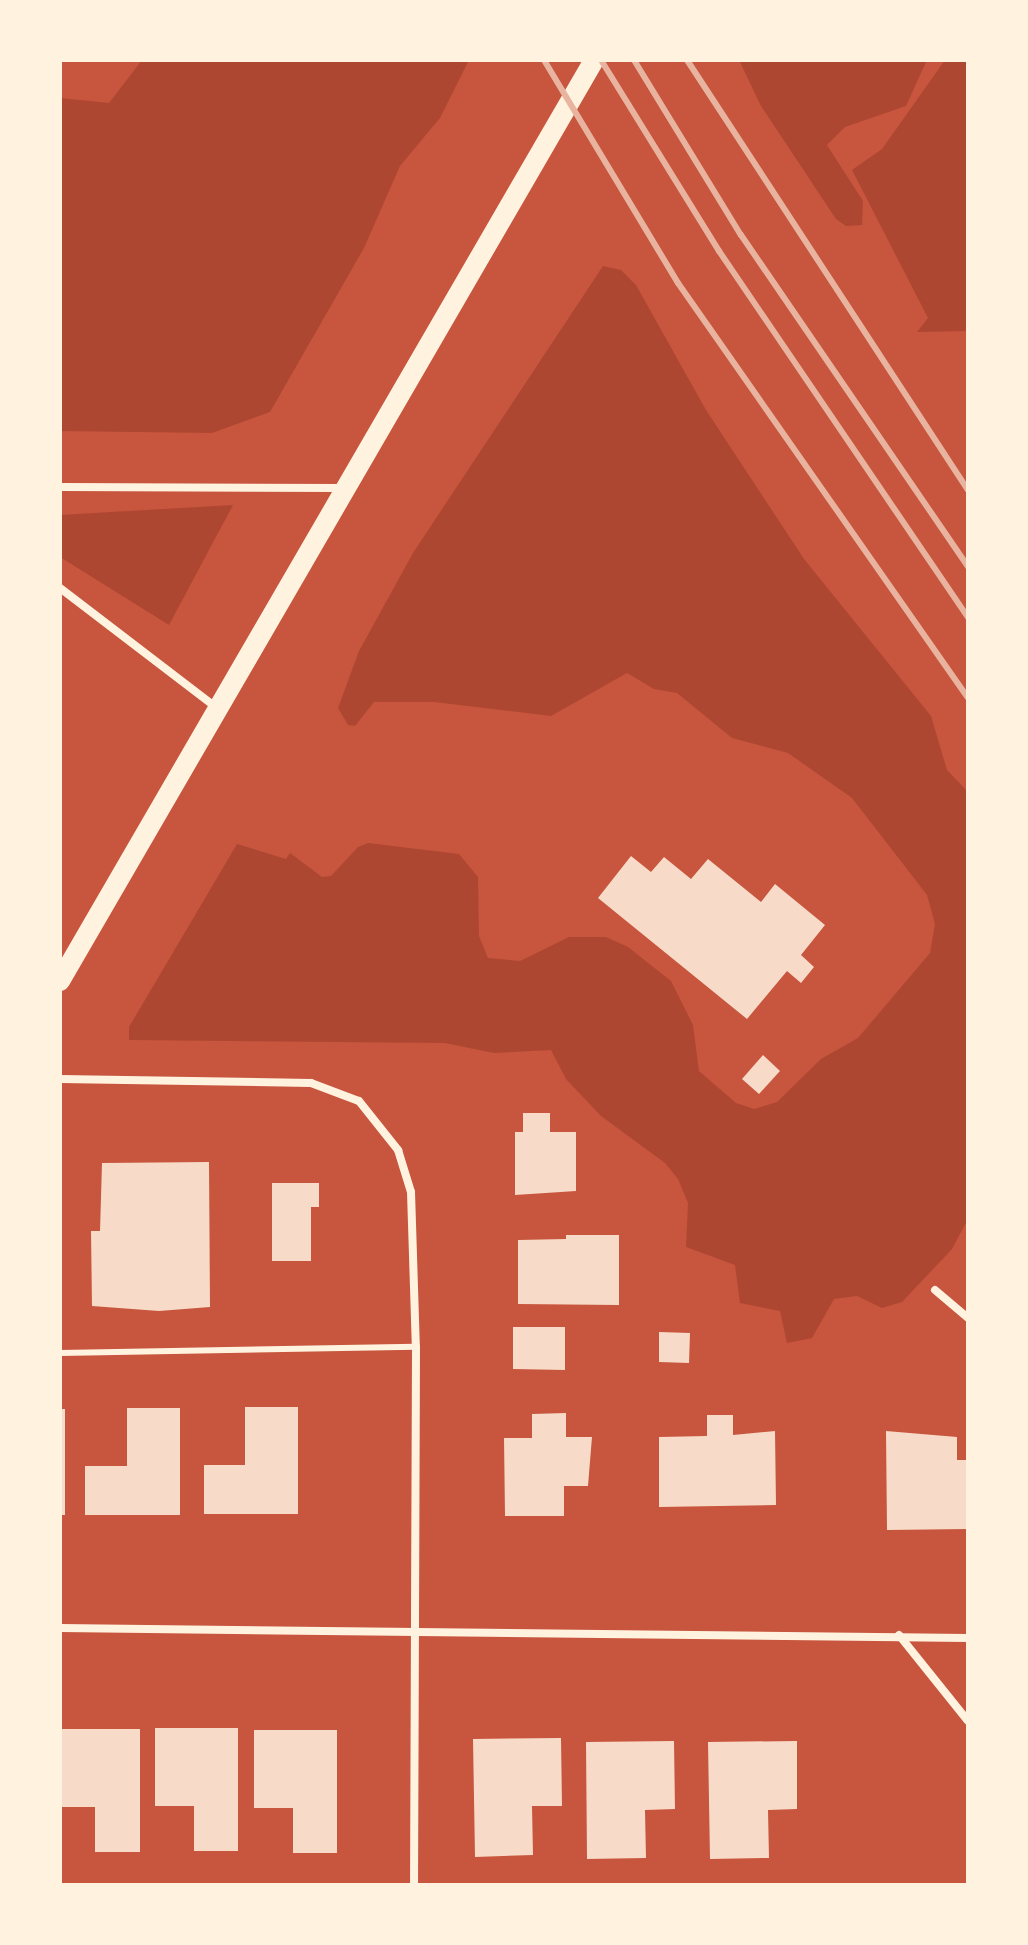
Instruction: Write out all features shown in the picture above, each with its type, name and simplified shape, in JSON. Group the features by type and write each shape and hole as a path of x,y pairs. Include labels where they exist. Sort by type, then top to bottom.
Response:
{"main road":[{"path":"60,981 594,60"}],"street":[{"path":"60,487 346,488"},
{"path":"60,588 218,709"},
{"path":"60,1079 292,1081 330,1087 359,1101 387,1130 409,1181 416,1347 414,1885"},
{"path":"935,1290 968,1318"},
{"path":"60,1628 415,1628 968,1638"},
{"path":"899,1635 968,1721"}],"lane":[{"path":"60,1353 416,1347"}],"shaded area":[{"path":"142,60 469,60 440,118 400,166 364,248 270,412 212,433 60,431 60,98 109,103"},
{"path":"739,60 927,60 906,106 845,127 827,145 863,201 862,225 846,226 836,219 761,106"},
{"path":"945,60 968,60 968,331 917,332 928,318 852,170 882,149"},
{"path":"603,266 621,270 636,285 706,410 804,559 931,716 947,770 968,792 968,1219 952,1249 902,1302 882,1308 857,1296 834,1299 812,1338 787,1343 780,1311 740,1303 735,1265 686,1247 688,1203 678,1179 665,1163 601,1116 566,1079 551,1050 494,1053 445,1043 129,1040 129,1027 237,844 286,859 290,853 322,877 331,876 358,847 368,843 459,854 478,877 479,936 488,958 520,961 569,937 606,937 628,947 671,981 693,1025 699,1071 736,1103 754,1109 777,1102 821,1059 858,1038 930,953 935,924 927,895 852,798 788,753 732,738 677,693 654,689 627,673 551,716 434,702 374,702 355,726 348,725 338,708 359,651 413,553"},
{"path":"233,505 169,625 60,557 60,515"}],"building":[{"path":"631,856 651,872 664,857 691,879 708,859 761,902 775,884 825,925 801,955 814,967 801,983 787,971 747,1019 598,898"},
{"path":"763,1055 780,1071 759,1094 742,1079"},
{"path":"523,1113 550,1113 550,1132 576,1132 576,1191 515,1195 515,1132 523,1132"},
{"path":"209,1162 210,1307 159,1311 92,1306 91,1231 100,1231 102,1163"},
{"path":"272,1183 319,1183 319,1207 311,1207 311,1261 272,1261"},
{"path":"566,1235 619,1235 619,1305 518,1304 518,1240 566,1239"},
{"path":"513,1327 565,1327 565,1370 513,1369"},
{"path":"659,1332 690,1333 689,1363 659,1362"},
{"path":"245,1407 298,1407 298,1514 204,1514 204,1465 245,1465"},
{"path":"127,1408 180,1408 180,1515 85,1515 85,1466 127,1466"},
{"path":"60,1409 65,1409 65,1515 60,1515"},
{"path":"566,1413 566,1437 592,1437 588,1486 564,1486 564,1516 505,1516 504,1438 532,1438 532,1414"},
{"path":"707,1415 733,1415 733,1435 775,1431 776,1505 659,1507 659,1437 707,1436"},
{"path":"886,1431 957,1437 957,1460 968,1460 968,1529 887,1530"},
{"path":"155,1728 238,1728 238,1851 194,1851 194,1806 155,1806"},
{"path":"60,1729 140,1729 140,1852 95,1852 95,1807 60,1807"},
{"path":"254,1730 337,1730 337,1853 293,1853 293,1808 254,1808"},
{"path":"561,1738 562,1806 532,1806 533,1855 475,1857 473,1739"},
{"path":"674,1741 675,1809 645,1810 646,1858 587,1859 586,1742"},
{"path":"797,1741 797,1809 768,1810 769,1858 710,1859 708,1742"}],"railway":[{"path":"544,60 678,283 968,698"},
{"path":"601,60 719,251 968,617"},
{"path":"634,60 741,235 968,567"},
{"path":"687,60 968,490"}]}
